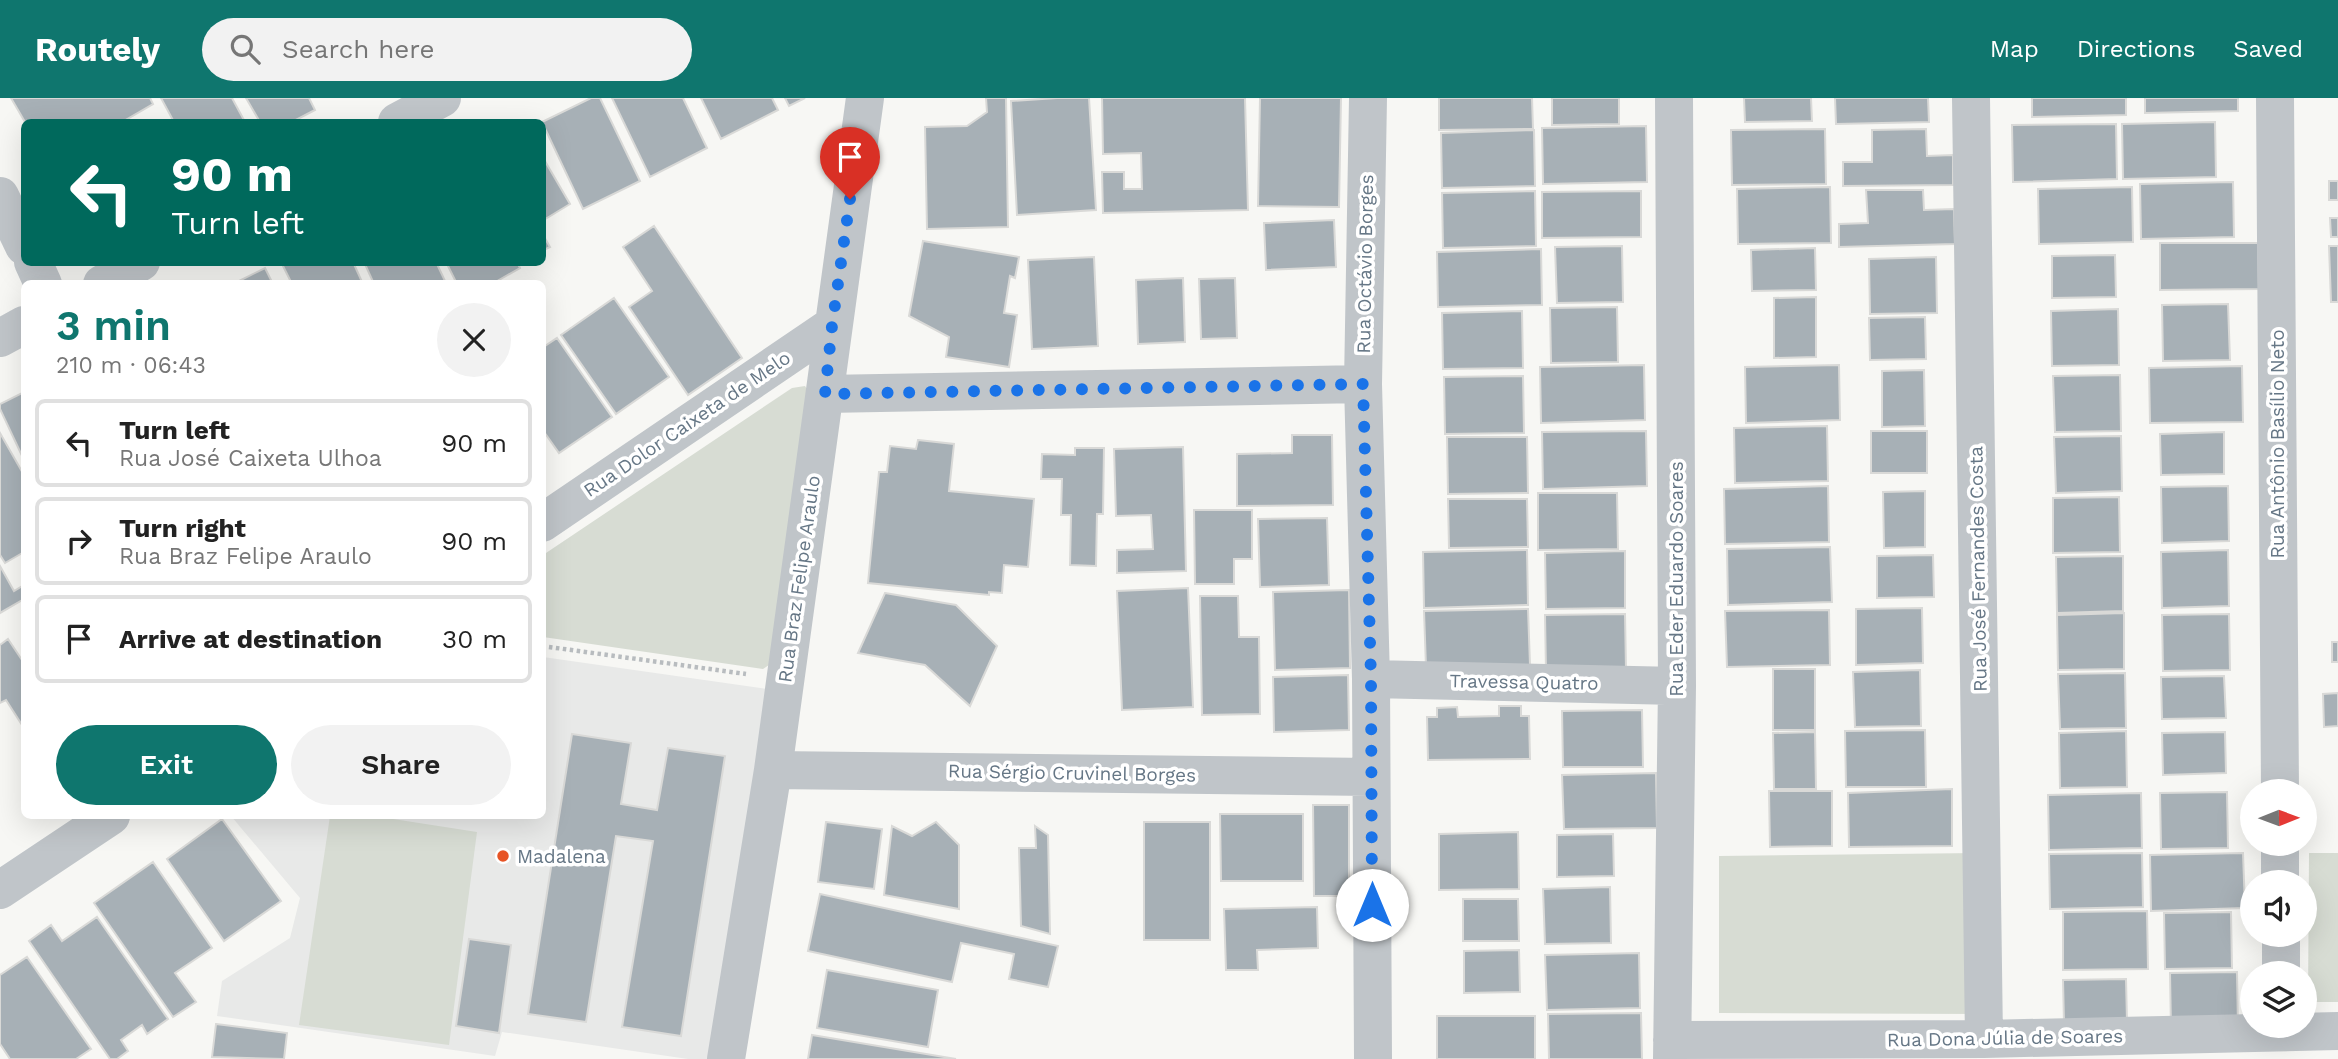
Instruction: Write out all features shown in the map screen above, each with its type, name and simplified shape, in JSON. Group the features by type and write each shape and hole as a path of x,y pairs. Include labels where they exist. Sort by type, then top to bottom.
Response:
{"street":[{"path":"403,119 442,98"},
{"name":"Rua Braz Felipe Araulo","path":"726,1059 773,770 864,98"},
{"name":"Rua Octávio Borges","path":"1368,98 1363,384 1371,679 1373,1059"},
{"name":"Rua Eder Eduardo Soares","path":"1672,1050 1677,686 1674,98"},
{"name":"Rua José Fernandes Costa","path":"1971,98 1984,1039"},
{"name":"Rua Antônio Basílio Neto","path":"2275,98 2280,779"},
{"path":"0,196 21,240"},
{"path":"109,280 134,266"},
{"name":"Rua Dolor Caixeta de Melo","path":"546,520 832,326"},
{"path":"0,338 21,327"},
{"path":"825,394 1363,384"},
{"name":"Travessa Quatro","path":"1371,679 1677,686"},
{"name":"Rua Sérgio Cruvinel Borges","path":"773,770 1371,777"},
{"path":"0,890 106,819"},
{"name":"Rua Dona Júlia de Soares","path":"2317,1030 2338,1031"},
{"name":"Rua Dona Júlia de Soares","path":"1672,1050 1984,1039 2133,1048 2240,1034"}],"path":[{"path":"546,647 785,680"}],"shaded area":[{"path":"805,386 811,396 769,665 763,669 546,637 546,553 792,388"},
{"name":"Madalena","path":"546,657 767,689 710,1059 688,1059 502,1032 495,1056 217,1016 222,981 290,938 300,898 234,819 546,819"},
{"path":"330,819 393,819 477,832 449,1045 299,1025"},
{"path":"1978,853 1980,1014 1719,1013 1719,856"},
{"path":"2317,853 2338,853 2338,1002 2317,1002 2317,961 2308,961 2308,947 2317,947 2317,870 2309,870 2309,856 2317,856"}],"building":[{"path":"11,98 150,98 153,104 127,119 23,119"},
{"path":"161,98 232,98 243,119 172,119"},
{"path":"246,98 309,98 315,110 298,119 258,119"},
{"path":"591,98 600,98 640,181 583,209 546,130 546,120"},
{"path":"612,98 683,98 707,148 650,177"},
{"path":"701,98 772,98 778,110 721,139"},
{"path":"785,98 805,98 789,106"},
{"path":"986,98 1006,98 1008,227 927,229 925,127 967,126 987,112"},
{"path":"1089,98 1096,210 1017,215 1011,101"},
{"path":"1102,98 1245,98 1248,210 1103,213 1102,172 1124,172 1124,189 1142,189 1141,153 1103,154"},
{"path":"1260,98 1341,98 1339,207 1258,206"},
{"path":"1439,98 1532,98 1533,129 1439,130"},
{"path":"1552,98 1619,98 1619,124 1552,125"},
{"path":"1744,98 1811,98 1812,121 1745,122"},
{"path":"1835,98 1928,98 1929,122 1836,124"},
{"path":"2032,98 2126,98 2126,115 2032,117"},
{"path":"2145,98 2238,98 2238,111 2145,113"},
{"path":"2215,122 2216,177 2123,179 2122,124"},
{"path":"2116,124 2117,179 2013,182 2012,125"},
{"path":"1646,126 1647,182 1543,184 1542,128"},
{"path":"1825,129 1826,184 1732,185 1731,130"},
{"path":"1926,129 1927,156 1953,155 1953,185 1843,186 1843,162 1872,162 1872,130"},
{"path":"1534,130 1535,186 1442,188 1441,133"},
{"path":"546,163 570,204 546,219"},
{"path":"2329,181 2338,181 2338,200 2329,200"},
{"path":"2233,182 2234,237 2141,239 2140,184"},
{"path":"1830,187 1831,243 1738,244 1737,189"},
{"path":"2132,187 2133,242 2039,244 2038,189"},
{"path":"1866,190 1923,190 1924,210 1954,209 1955,244 1839,247 1839,224 1868,223"},
{"path":"1535,191 1536,246 1443,248 1442,193"},
{"path":"1641,191 1641,237 1542,238 1542,192"},
{"path":"2330,218 2338,218 2338,237 2331,237"},
{"path":"1334,220 1336,267 1266,270 1264,223"},
{"path":"654,226 742,358 688,395 629,307 652,291 623,247"},
{"path":"923,241 1019,257 1015,278 1010,276 1004,313 1017,315 1009,367 946,357 949,337 909,316"},
{"path":"2160,243 2258,243 2259,289 2160,290"},
{"path":"1622,246 1623,302 1557,303 1555,247"},
{"path":"2329,246 2338,246 2338,302 2331,302"},
{"path":"1815,248 1816,290 1752,291 1751,250"},
{"path":"1541,249 1542,305 1438,307 1437,252"},
{"path":"2115,255 2116,297 2052,298 2052,256"},
{"path":"1094,257 1098,346 1032,349 1028,260"},
{"path":"1936,257 1937,313 1870,314 1869,259"},
{"path":"283,266 355,266 361,280 290,280"},
{"path":"366,266 438,266 445,280 372,280"},
{"path":"448,266 520,268 499,280 455,280"},
{"path":"265,268 271,280 241,280"},
{"path":"1183,278 1185,342 1138,344 1136,280"},
{"path":"1235,278 1237,338 1201,339 1199,279"},
{"path":"1816,297 1816,357 1774,358 1774,298"},
{"path":"614,298 669,377 616,414 561,335"},
{"path":"2228,304 2230,360 2163,361 2162,305"},
{"path":"1617,307 1618,362 1551,363 1550,308"},
{"path":"2118,309 2119,365 2052,366 2051,311"},
{"path":"1522,311 1523,368 1443,369 1442,313"},
{"path":"1925,317 1926,359 1870,360 1869,318"},
{"path":"557,338 612,417 559,453 546,435 546,345"},
{"path":"1644,365 1645,420 1541,423 1540,367"},
{"path":"1839,365 1840,420 1746,423 1745,367"},
{"path":"2242,366 2243,422 2150,423 2149,368"},
{"path":"1924,370 1925,426 1882,427 1882,371"},
{"path":"2120,375 2121,431 2055,432 2053,376"},
{"path":"1523,376 1524,433 1445,434 1444,377"},
{"path":"21,394 21,454 0,409 0,404"},
{"path":"1827,426 1828,481 1735,483 1734,428"},
{"path":"1646,431 1647,486 1543,489 1542,432"},
{"path":"1871,431 1927,431 1927,473 1871,473"},
{"path":"2224,432 2224,474 2161,475 2160,434"},
{"path":"0,433 21,470 21,554 5,563 0,555"},
{"path":"1292,435 1332,435 1333,505 1237,506 1237,454 1292,453"},
{"path":"2121,436 2122,491 2056,493 2054,437"},
{"path":"1447,437 1527,437 1528,493 1448,494"},
{"path":"918,440 954,444 949,491 1034,499 1028,567 1004,565 1002,593 989,592 989,595 868,583 879,472 887,472 890,446 916,449"},
{"path":"1183,447 1186,571 1117,573 1117,550 1153,549 1151,515 1116,516 1114,449"},
{"path":"1075,448 1104,448 1103,514 1097,514 1096,566 1070,565 1071,515 1061,515 1062,479 1041,479 1042,454 1075,455"},
{"path":"1828,486 1829,542 1725,544 1724,489"},
{"path":"2228,486 2229,541 2162,543 2161,487"},
{"path":"1925,491 1925,547 1884,548 1883,492"},
{"path":"1538,493 1617,493 1618,549 1538,550"},
{"path":"2119,497 2120,552 2053,553 2053,498"},
{"path":"1448,499 1527,499 1528,547 1449,548"},
{"path":"1194,510 1252,510 1252,559 1234,559 1234,584 1195,584"},
{"path":"1327,518 1329,585 1260,587 1258,519"},
{"path":"1830,547 1832,602 1728,605 1727,549"},
{"path":"1527,550 1528,605 1424,608 1423,552"},
{"path":"2228,550 2229,606 2162,608 2161,552"},
{"path":"1625,551 1625,608 1546,609 1545,553"},
{"path":"1933,555 1934,597 1877,598 1877,556"},
{"path":"2123,556 2123,611 2057,613 2056,557"},
{"path":"0,566 14,591 21,587 21,601 0,613"},
{"path":"1188,588 1193,707 1122,710 1117,591"},
{"path":"1349,590 1350,668 1275,670 1273,592"},
{"path":"885,593 956,605 997,646 970,706 925,665 858,653"},
{"path":"1200,596 1238,596 1239,637 1259,637 1260,714 1202,715"},
{"path":"1922,608 1923,663 1856,665 1856,609"},
{"path":"1528,609 1530,665 1426,667 1424,611"},
{"path":"1829,610 1830,665 1727,667 1725,611"},
{"path":"2124,613 2124,669 2058,670 2057,615"},
{"path":"1625,614 1626,670 1546,671 1545,615"},
{"path":"2229,614 2230,670 2163,671 2162,615"},
{"path":"8,639 21,658 21,723 6,700 0,703 0,645"},
{"path":"2332,642 2338,642 2338,662 2332,662"},
{"path":"1773,669 1815,669 1815,730 1773,730"},
{"path":"1920,670 1921,726 1855,727 1853,672"},
{"path":"2125,673 2126,728 2060,729 2058,674"},
{"path":"1348,675 1349,730 1274,732 1273,677"},
{"path":"2224,676 2226,718 2162,719 2161,677"},
{"path":"2338,693 2338,726 2324,727 2323,694"},
{"path":"1499,706 1521,706 1521,716 1529,716 1530,759 1428,760 1427,717 1437,717 1437,708 1457,707 1458,717 1499,716"},
{"path":"1642,710 1643,767 1563,767 1562,711"},
{"path":"1925,730 1926,787 1846,787 1845,731"},
{"path":"2126,731 2127,787 2060,788 2059,733"},
{"path":"1815,732 1816,789 1774,789 1773,733"},
{"path":"2225,732 2226,773 2163,775 2162,733"},
{"path":"572,734 631,743 621,804 657,810 668,748 725,756 681,1036 622,1027 653,841 616,836 586,1022 528,1014"},
{"path":"1656,773 1657,828 1564,829 1562,775"},
{"path":"1952,789 1952,846 1849,847 1848,793"},
{"path":"1769,791 1832,791 1832,846 1770,847"},
{"path":"2227,792 2228,848 2161,849 2160,793"},
{"path":"2141,793 2142,848 2049,850 2048,795"},
{"path":"1313,805 1349,805 1349,896 1314,896"},
{"path":"1220,814 1303,814 1303,881 1221,881"},
{"path":"222,819 281,901 224,941 167,859"},
{"path":"826,822 882,829 874,889 818,882"},
{"path":"936,822 959,845 959,909 884,895 892,826 912,836"},
{"path":"1144,822 1210,822 1210,940 1144,940"},
{"path":"1035,826 1048,835 1050,934 1021,926 1019,848 1036,848"},
{"path":"1518,832 1519,889 1439,890 1439,834"},
{"path":"1613,834 1614,876 1557,877 1557,835"},
{"path":"2142,853 2143,907 2050,909 2049,854"},
{"path":"2240,853 2240,856 2243,856 2244,870 2240,870 2240,908 2151,911 2150,855"},
{"path":"153,862 212,948 175,973 196,1002 173,1017 94,903"},
{"path":"1610,887 1611,943 1545,944 1543,889"},
{"path":"820,894 1058,946 1048,987 1009,979 1014,954 961,943 952,982 808,951"},
{"path":"1463,899 1518,899 1519,941 1463,941"},
{"path":"1317,907 1318,948 1257,950 1258,970 1226,970 1224,909"},
{"path":"2147,911 2148,969 2063,970 2063,912"},
{"path":"2231,912 2232,968 2165,969 2164,913"},
{"path":"97,917 168,1019 147,1034 142,1025 121,1040 128,1051 117,1059 110,1059 29,941 51,925 62,941"},
{"path":"469,939 511,945 499,1033 456,1026"},
{"path":"1519,950 1520,992 1464,993 1464,951"},
{"path":"1639,953 1640,1008 1547,1010 1545,955"},
{"path":"27,957 91,1049 76,1059 10,1059 0,1044 0,975"},
{"path":"827,970 938,990 928,1047 817,1028"},
{"path":"2237,972 2238,1028 2171,1029 2170,973"},
{"path":"2126,979 2127,1021 2064,1023 2063,980"},
{"path":"1641,1013 1642,1059 1549,1059 1548,1014"},
{"path":"1437,1016 1535,1016 1535,1059 1437,1059"},
{"path":"216,1024 287,1033 284,1059 212,1057"},
{"path":"812,1035 956,1059 808,1059"}],"place":[{"name":"Madalena","path":"503,856"}],"route":[{"path":"850,199 825,394 1363,384 1371,679 1372,905"}]}
